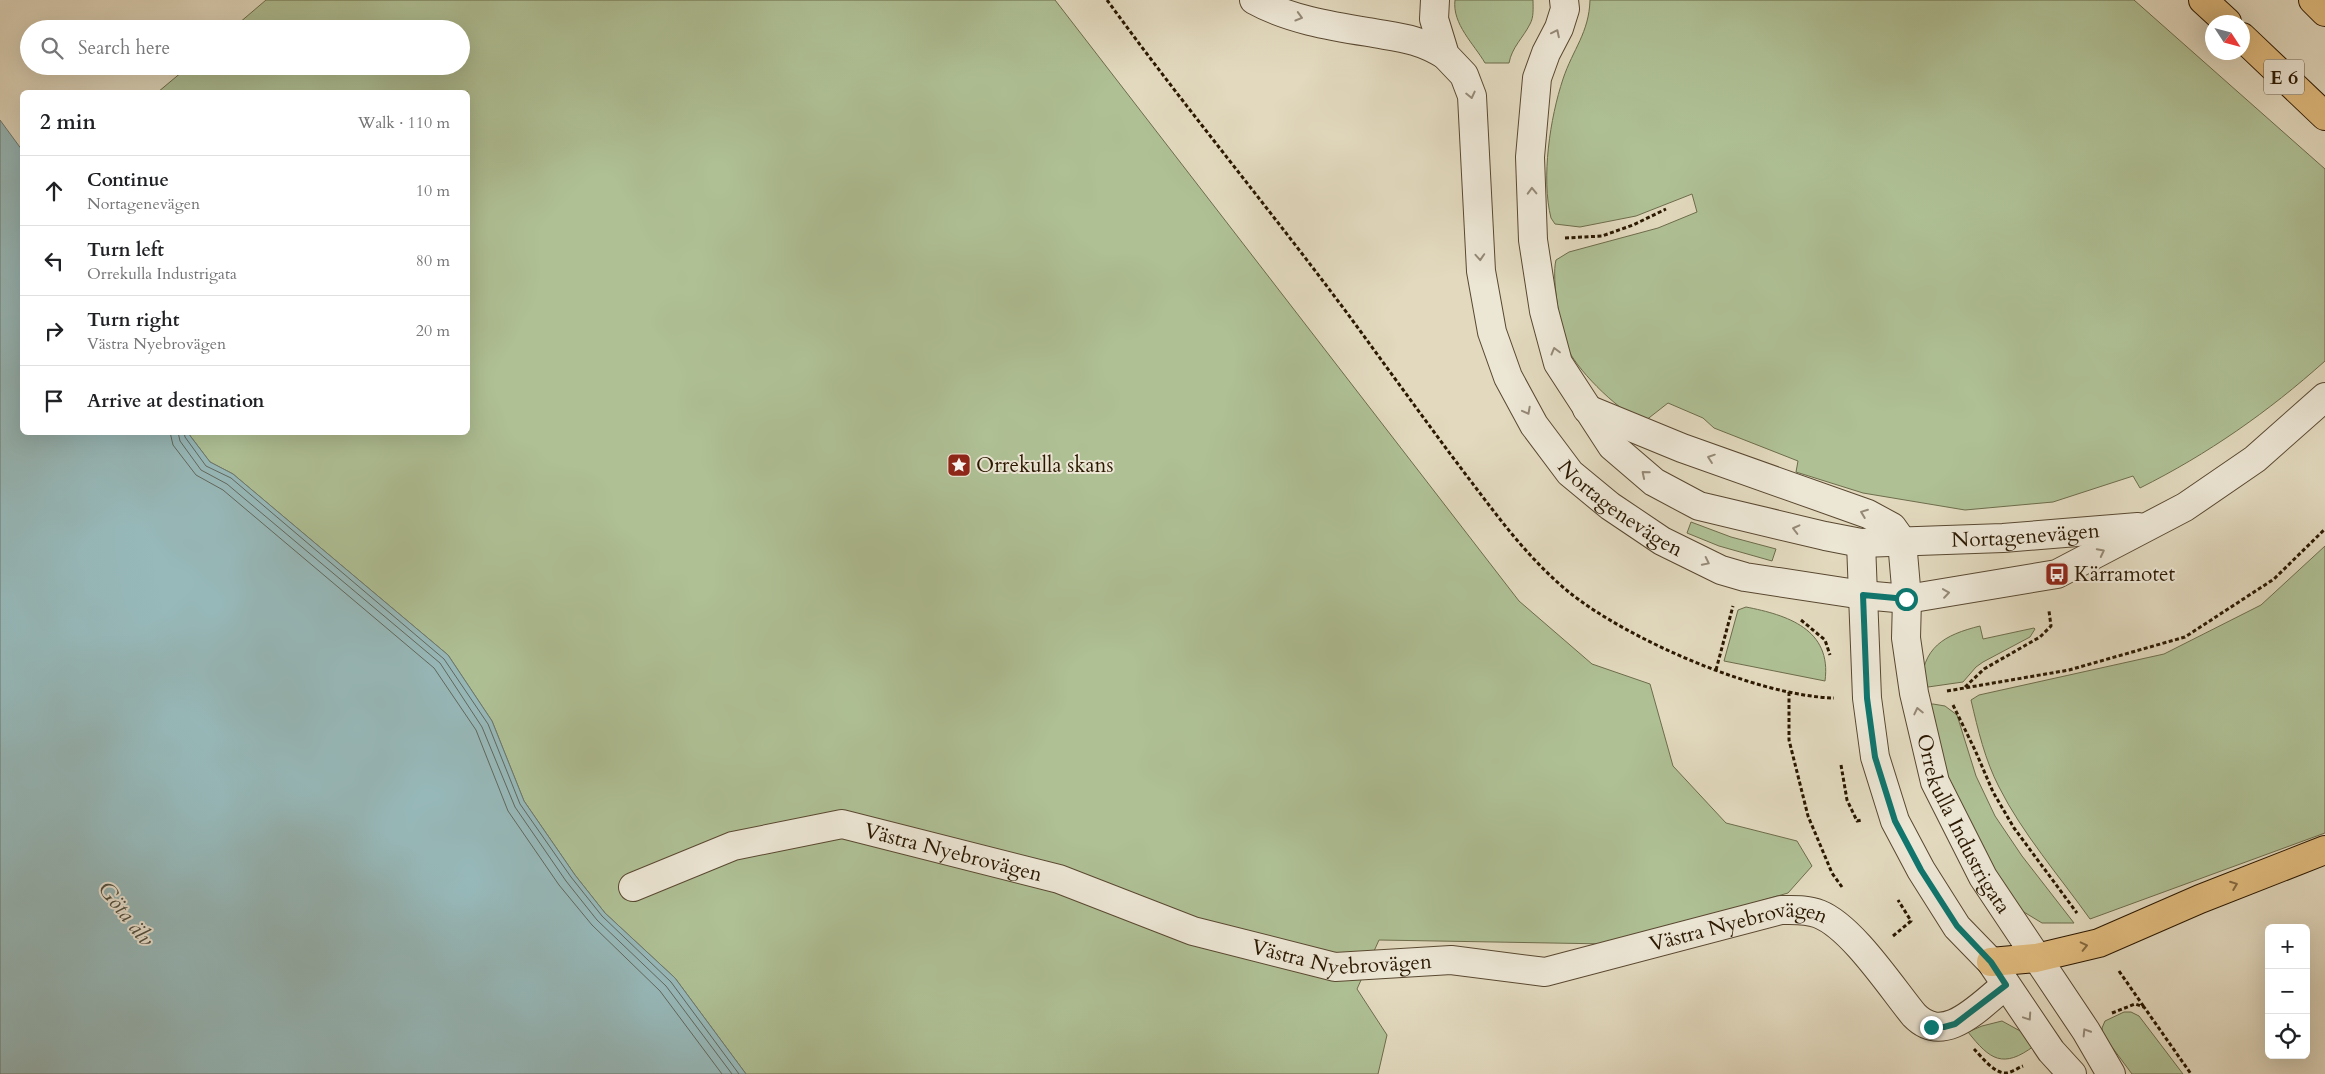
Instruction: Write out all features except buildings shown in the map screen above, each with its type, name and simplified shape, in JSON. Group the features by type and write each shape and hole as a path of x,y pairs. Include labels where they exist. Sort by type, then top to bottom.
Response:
{"highway":[{"path":"2203,0 2219,15"},
{"path":"2313,0 2325,12"},
{"name":"E 6","path":"2250,46 2325,116"},
{"path":"1991,962 2036,958 2098,943 2200,899 2325,850"}],"street":[{"path":"1254,0 1268,8 1303,19 1403,37 1426,44 1445,55"},
{"name":"Nortagenevägen","path":"1435,0 1434,19 1445,55 1464,75 1472,96 1481,272 1492,332 1508,377 1534,425 1570,473 1610,506 1662,541 1721,570 1745,577 1863,595 1906,599 2057,574 2152,526 2185,507 2254,459 2325,397"},
{"name":"Nortagenevägen","path":"1564,0 1565,9 1559,28 1546,53 1537,78 1530,157 1533,240 1544,311 1558,363 1586,409 1612,446 1654,482 1699,506 1861,543 2003,538 2152,526"},
{"path":"1586,409 1682,448 1868,514 1892,527 1902,541"},
{"name":"Orrekulla Industrigata","path":"1902,541 1906,599 1906,638 1914,693 1935,782 1983,877 2086,1031 2111,1074"},
{"path":"1861,543 1867,698 1875,757 1895,821 1921,870 1957,926 1991,962 2051,1051 2072,1074"},
{"name":"Västra Nyebrovägen","path":"633,887 733,846 842,824 1059,879 1192,932 1335,967 1451,960 1545,972 1781,910 1800,910 1820,914 1841,929 1860,948 1914,1015 1922,1023 1931,1027 1944,1027 1955,1024 2006,985"}],"path":[{"path":"1108,0 1157,68 1360,331 1429,427 1496,514 1542,568 1588,607 1658,645 1716,670 1789,692"},
{"path":"1533,240 1602,236 1633,225 1666,209"},
{"path":"2049,611 2051,626 2040,637 1984,669 1965,687 2069,670 2185,637 2274,579 2325,529"},
{"path":"1716,670 1735,599"},
{"path":"1794,614 1824,640 1832,658"},
{"path":"1836,689 1837,698"},
{"path":"1946,691 1976,750 1993,792 2010,821 2039,864 2144,1007"},
{"path":"1857,821 1861,829"},
{"path":"1891,937 1911,921 1894,893"}],"green space":[{"path":"266,0 1055,0 1519,601 1592,664 1650,684 1673,766 1726,823 1797,841 1812,866 1788,893 1609,944 1379,940 1357,989 1387,1035 1378,1074 746,1074 675,978 605,913 575,875 524,801 492,721 448,655 233,474 210,462 190,435 470,435 470,90 160,90 178,75 470,75 470,20 243,20"},
{"path":"1455,0 1533,0 1531,21 1515,47 1509,63 1485,63 1460,25 1455,9"},
{"path":"1590,0 2134,0 2325,169 2325,361 2282,398 2237,431 2190,461 2140,488 2133,476 2053,502 1965,510 1863,493 1796,472 1798,461 1714,428 1703,418 1668,403 1645,421 1636,417 1625,411 1603,392 1582,370 1569,351 1558,306 1555,280 1556,260 1569,252 1658,228 1697,212 1692,194 1636,216 1580,227 1555,224 1551,218 1548,202 1547,167 1554,112 1567,68 1584,32"},
{"path":"1691,522 1731,537 1776,549 1772,561 1719,546 1687,533"},
{"path":"2325,546 2325,833 2090,919 2030,838 2008,804 1986,756 1971,700 1979,695 2164,654 2261,605"},
{"path":"1746,607 1791,620 1814,637 1821,649 1825,663 1825,681 1724,661 1738,610"},
{"path":"1980,626 1983,639 2035,629 2030,637 1976,667 1963,682 1921,688 1922,674 1926,662 1937,645 1956,634"},
{"path":"1925,705 1945,706 1957,715 1976,776 1995,816 2022,856 2074,923 2042,923 2014,906 1952,795"},
{"path":"2124,1012 2131,1012 2139,1016 2183,1074 2132,1074 2103,1035 2102,1028 2105,1021"},
{"path":"2002,1021 2022,1032 2034,1046 2014,1057 1998,1058 1990,1055 1983,1049 1968,1032"}],"water":[{"name":"Göta älv","path":"0,120 20,147 20,435 190,435 210,462 233,474 448,655 492,721 524,801 575,875 605,913 675,978 746,1074 0,1074"}],"place":[{"name":"Orrekulla skans","path":"959,465"},
{"name":"Kärramotet","path":"2057,574"}],"route":[{"path":"1906,599 1863,595 1867,698 1875,757 1895,821 1921,870 1957,926 1991,962 2006,985 1955,1024 1944,1027 1931,1027"}]}
